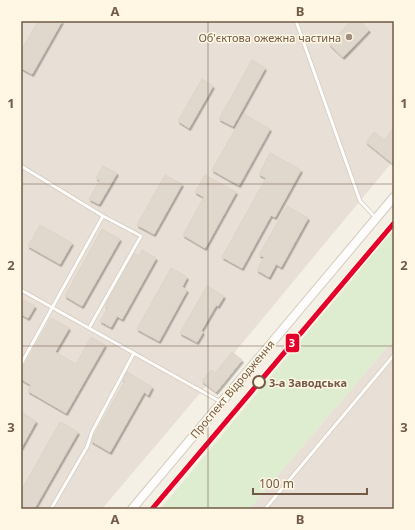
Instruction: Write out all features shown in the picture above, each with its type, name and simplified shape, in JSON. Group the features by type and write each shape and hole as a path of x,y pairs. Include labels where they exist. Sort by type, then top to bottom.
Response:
{"street":[{"name":"Проспект Відродження","path":"132,509 394,197"}],"lane":[{"path":"296,21 360,201 376,218"},
{"path":"21,166 103,216 141,236 89,328"},
{"path":"21,364 103,216"},
{"path":"21,290 221,402"},
{"path":"51,509 87,446 92,432 134,353"},
{"path":"265,509 394,355"}],"shaded area":[{"path":"21,21 394,21 394,160 234,353 242,360 216,392 207,385 102,509 21,509"},
{"path":"394,339 394,509 249,509"}],"green space":[{"path":"394,229 394,339 249,509 160,509"}],"building":[{"path":"38,21 62,21 32,74 21,68 21,51"},
{"name":"Об'єктова ожежна частина","path":"351,21 360,21 369,30 343,57 329,44"},
{"path":"252,60 265,68 233,126 219,119"},
{"path":"202,79 213,86 189,128 178,121"},
{"path":"244,114 270,129 239,185 212,170"},
{"path":"394,128 394,160 392,163 366,142 374,132 384,140"},
{"path":"270,153 301,170 275,217 271,215 242,268 222,257 266,178 259,174"},
{"path":"103,166 117,173 99,204 89,199 100,180 96,178"},
{"path":"165,175 182,184 154,234 137,225"},
{"path":"205,175 236,192 205,248 183,235 204,197 195,192"},
{"path":"287,206 308,218 281,267 276,264 269,277 257,270 264,257 259,255"},
{"path":"40,225 72,243 60,264 28,246"},
{"path":"102,229 120,239 82,306 65,296"},
{"path":"142,250 156,258 122,319 117,316 111,327 100,321 108,308 105,306 134,253 139,256"},
{"path":"171,268 187,277 182,287 187,290 159,341 137,329"},
{"path":"207,286 224,296 218,306 216,305 201,331 203,332 197,342 180,333"},
{"path":"21,299 35,306 28,318 21,314"},
{"path":"51,318 69,328 55,352 76,364 91,337 105,345 66,413 28,391 31,385 21,379 21,371"},
{"path":"232,352 242,360 216,392 202,381 211,370 215,373"},
{"path":"127,372 152,387 148,395 144,392 110,452 91,441 125,381 122,380"},
{"path":"21,412 36,421 21,448"},
{"path":"60,422 78,432 34,509 21,509 21,491"}],"transit line":[{"name":"3","path":"152,509 394,223"}],"place":[{"name":"Об'єктова ожежна частина","path":"349,37"},
{"name":"3-а Заводська","path":"259,382"}]}
